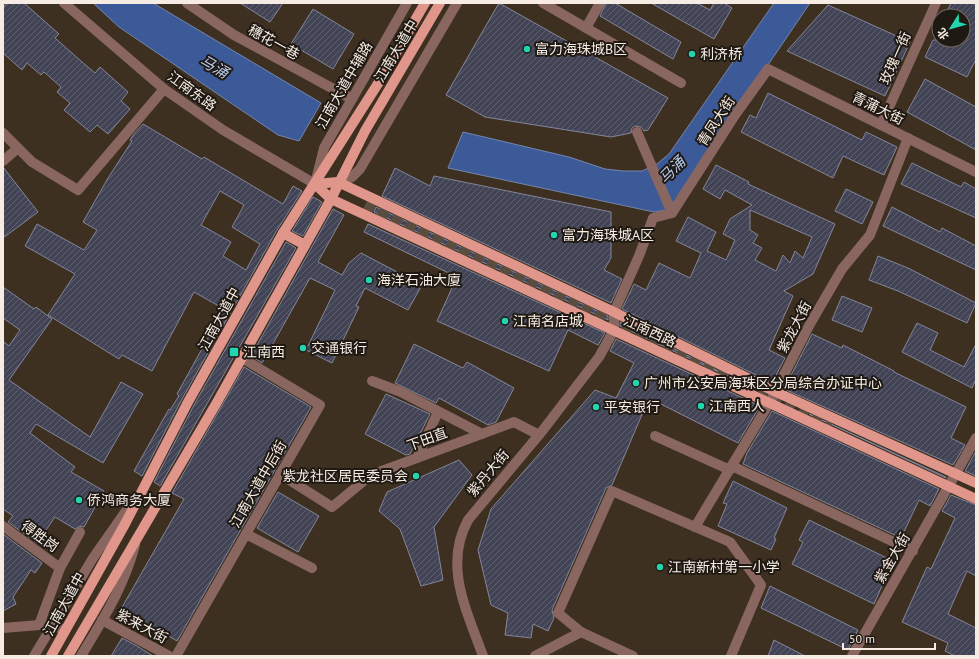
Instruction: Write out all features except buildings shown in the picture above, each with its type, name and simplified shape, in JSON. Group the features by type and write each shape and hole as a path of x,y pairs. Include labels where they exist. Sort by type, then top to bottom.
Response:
{"main road":[{"name":"江南大道中","path":"51,656 125,524 139,493 188,402 283,233 379,82 424,3"},
{"name":"江南大道中","path":"70,656 137,535 242,358 331,199 338,182 390,88 440,3"},
{"path":"315,184 338,182 614,312 776,392 976,483"},
{"name":"江南西路","path":"315,184 331,199 770,402 950,486 976,500"},
{"path":"283,233 304,245"}],"street":[{"name":"江南东路","path":"64,3 164,89 223,130 315,184"},
{"name":"穗花一巷","path":"187,3 234,35 352,99"},
{"name":"江南大道中辅路","path":"315,184 324,148 407,3"},
{"path":"338,182 352,177 360,169 402,94 457,3"},
{"path":"543,3 681,83"},
{"path":"586,28 600,3"},
{"name":"玫瑰一街","path":"881,124 936,3"},
{"name":"青蒲大街","path":"768,69 976,172"},
{"name":"青凤大街","path":"671,211 768,69"},
{"path":"366,75 379,82"},
{"path":"390,88 402,94"},
{"path":"3,133 32,162 78,190 164,89"},
{"path":"614,330 614,312 639,256 653,218 671,211 637,132"},
{"name":"紫龙大街","path":"695,527 776,392 810,324 842,269 870,235 908,138"},
{"path":"3,161 18,148"},
{"name":"紫丹大街","path":"483,656 463,600 457,575 458,540 468,520 588,374 614,330"},
{"name":"江南大道中后街","path":"176,656 320,405 242,358"},
{"path":"372,381 400,392 482,434"},
{"path":"417,458 438,412"},
{"name":"下田直","path":"280,474 332,507 371,475 514,422 539,435"},
{"path":"655,436 731,468 913,551"},
{"name":"紫金大街","path":"852,656 957,474 976,438"},
{"path":"633,656 581,632 558,613 612,491 730,542 761,585 731,656"},
{"path":"34,656 93,558 139,493"},
{"name":"得胜岗","path":"3,526 60,568"},
{"path":"39,625 60,568 80,532"},
{"path":"246,534 312,568"},
{"path":"81,656 126,577 137,535"},
{"name":"紫来大街","path":"102,620 170,656"},
{"path":"3,628 52,624 65,631"},
{"path":"535,656 581,632"}],"water":[{"name":"马涌","path":"93,3 153,3 321,103 299,141 278,135 119,27"},
{"name":"马涌","path":"774,3 810,3 679,196 666,210 654,212 448,168 463,132 569,157 605,169 642,171 657,164 669,154"}],"tunnel":[{"path":"365,205 831,426"}],"place":[{"name":"富力海珠城B区","path":"527,49"},
{"name":"利济桥","path":"692,54"},
{"name":"富力海珠城A区","path":"554,235"},
{"name":"海洋石油大廈","path":"369,280"},
{"name":"江南名店城","path":"505,321"},
{"name":"交通银行","path":"303,348"},
{"name":"江南西","path":"234,352"},
{"name":"广州市公安局海珠区分局综合办证中心","path":"636,383"},
{"name":"江南西人","path":"701,406"},
{"name":"平安银行","path":"596,407"},
{"name":"紫龙社区居民委员会","path":"416,476"},
{"name":"侨鸿商务大厦","path":"79,500"},
{"name":"江南新村第一小学","path":"660,567"}]}
